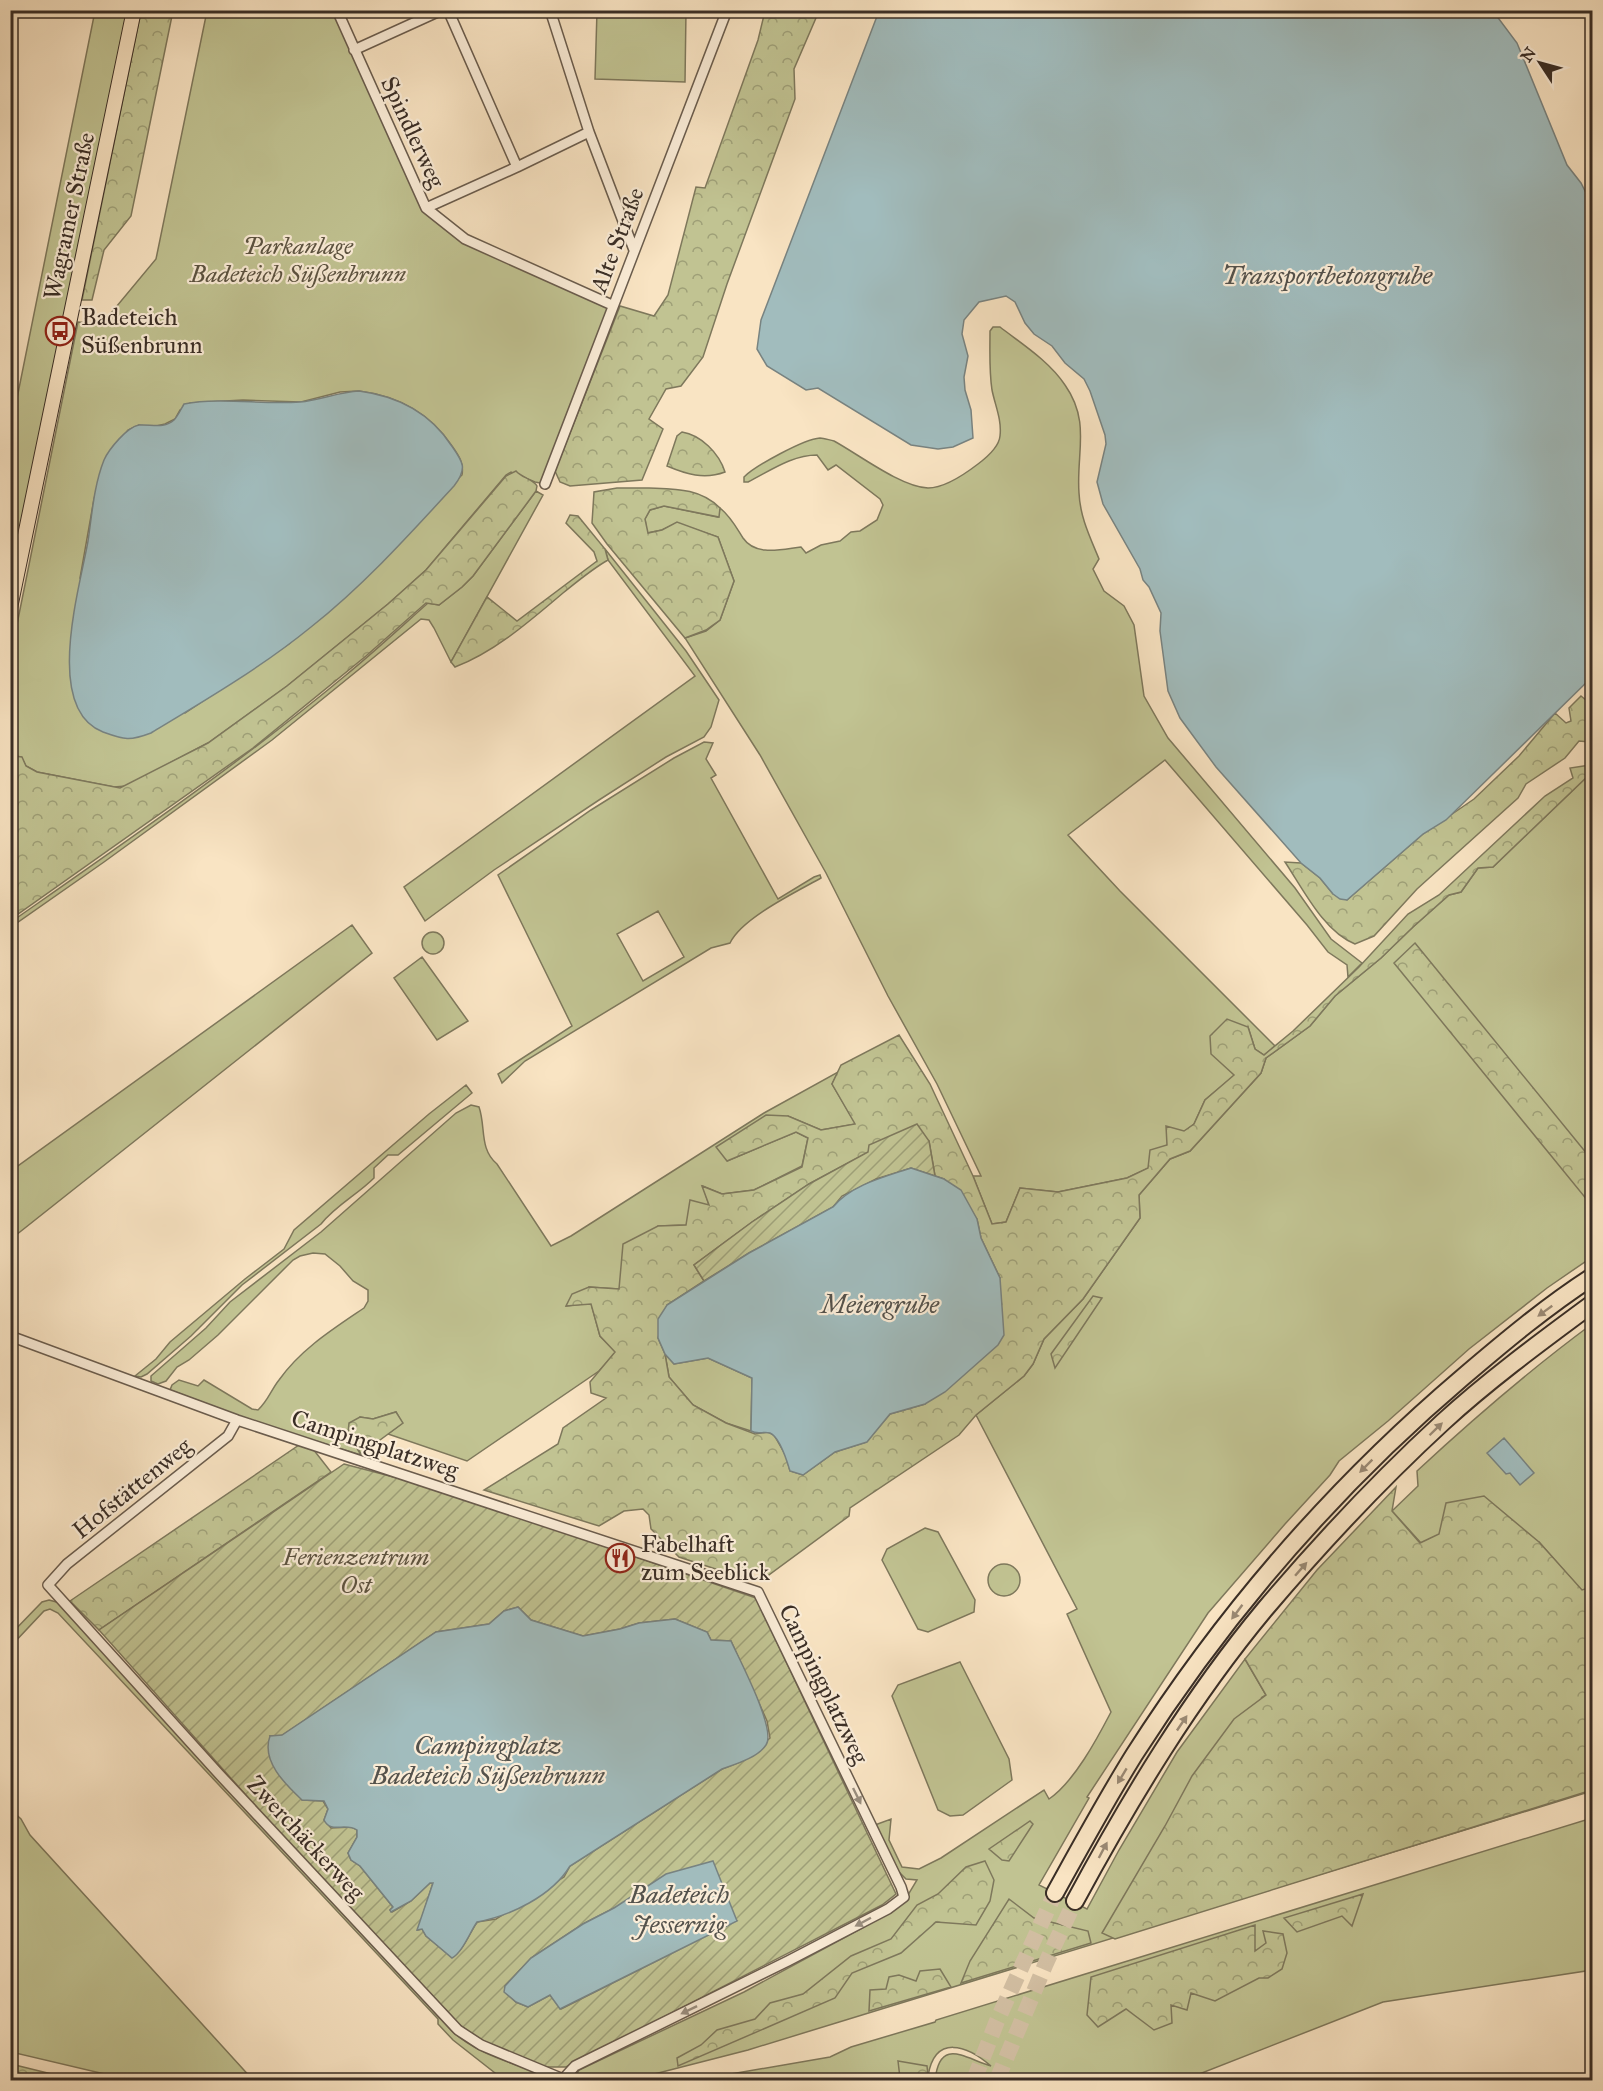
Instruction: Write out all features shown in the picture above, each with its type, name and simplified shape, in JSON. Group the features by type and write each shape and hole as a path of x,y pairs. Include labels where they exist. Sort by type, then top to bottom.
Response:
{"highway":[{"path":"1055,1893 1134,1755 1189,1675 1246,1599 1307,1528 1431,1405 1506,1340 1593,1277"},
{"path":"1075,1901 1111,1833 1149,1771 1208,1685 1264,1610 1338,1528 1445,1420 1520,1358 1593,1304"}],"main road":[{"name":"Wagramer Straße","path":"10,608 134,10"}],"street":[{"name":"Spindlerweg","path":"337,10 426,208 465,239 612,305"},
{"path":"354,50 442,10"},
{"path":"448,10 517,167"},
{"path":"550,10 589,132 634,250"},
{"name":"Alte Straße","path":"545,484 727,10"},
{"path":"426,208 589,132"},
{"name":"Campingplatzweg","path":"10,1336 237,1420 758,1592 904,1897 888,1909 798,1956 575,2066 563,2079"},
{"name":"Hofstättenweg","path":"48,1585 67,1564 228,1436 237,1420"},
{"name":"Zwerchäckerweg","path":"48,1585 458,2030 480,2045 563,2079"}],"green space":[{"path":"95,11 127,11 11,575 11,428"},
{"path":"141,11 173,11 131,216 104,250 92,300 82,300"},
{"name":"Parkanlage Badeteich Süßenbrunn","path":"207,11 337,11 426,208 465,239 612,305 545,484 511,472 506,475 426,570 287,686 208,743 126,786 114,787 37,772 26,766 21,757 11,758 11,654 78,322 102,324 156,259","holes":["340,392 373,393 412,408 434,424 459,456 462,463 462,475 289,644 185,713 80,578 94,499 105,459 128,430 139,425 152,427 165,424 175,419 180,410 190,403 243,400 301,402"]},
{"path":"597,11 686,11 685,82 595,79"},
{"path":"765,11 819,11 794,69 795,99 727,284 703,357 681,386 666,389 649,419 663,429 642,480 570,486 560,482 555,471 620,306 654,316 668,295 696,187 705,188 758,40"},
{"path":"993,327 1000,327 1043,361 1059,376 1073,399 1078,412 1081,438 1079,478 1081,510 1099,559 1093,569 1104,591 1124,606 1134,625 1144,696 1168,738 1295,888 1331,939 1362,963 1348,977 1347,965 1328,952 1165,760 1068,835 1120,891 1275,1046 1264,1055 1255,1049 1248,1027 1235,1075 1205,1100 1194,1124 1167,1145 1149,1168 1127,1178 1058,1192 1020,1188 1006,1222 992,1224 973,1176 981,1176 937,1084 888,996 826,873 760,755 685,638 706,631 720,620 734,581 718,537 677,523 662,530 647,533 645,519 650,510 664,506 718,517 720,508 748,544 762,550 801,547 806,553 821,545 840,541 851,532 860,531 877,520 883,505 880,499 836,465 828,470 817,455 808,456 790,461 744,482 744,477 769,460 803,443 820,438 834,441 880,469 917,486 928,488 941,486 954,480 985,459 999,440 1000,424 990,375 990,331"},
{"path":"682,432 696,437 708,446 718,458 725,472 710,476 695,475 667,466 677,436"},
{"path":"516,471 537,486 536,491 473,576 462,587 439,605 426,603 366,656 253,748 11,919 11,758 22,757 26,766 37,772 120,788 208,743 287,686 388,604 426,570 506,476"},
{"path":"617,488 678,489 696,493 720,508 719,517 664,506 650,510 645,519 648,533 662,530 677,522 718,537 734,581 720,620 706,630 685,638 592,523 594,492"},
{"path":"536,491 543,495 451,662 429,620 421,619 272,740 11,927 11,922 181,802 306,708 428,603 439,605 462,587 473,576"},
{"path":"570,515 578,516 605,549 608,560 585,575 498,644 455,667 451,662 487,597 517,621 597,561 594,552 566,523"},
{"path":"605,549 686,651 719,700 711,727 704,737 666,757 599,800 494,870 425,921 404,887 695,676 608,560"},
{"path":"1581,696 1592,705 1592,746 1590,742 1579,741 1565,758 1526,784 1518,798 1417,889 1374,936 1355,944 1344,938 1324,920 1285,862 1301,863 1320,878 1333,894 1347,900 1423,834 1474,799 1519,756 1555,713 1566,723 1571,721 1569,708"},
{"path":"704,742 713,743 706,759 716,775 711,778 778,899 814,877 820,875 821,878 757,915 736,934 730,943 711,948 525,1061 502,1083 498,1074 572,1026 498,875 591,810","holes":["658,911 684,957 643,981 617,934"]},
{"path":"1592,759 1592,772 1493,867 1478,868 1461,892 1449,895 1381,958 1335,996 1310,1026 1266,1058 1261,1073 1190,1151 1170,1159 1139,1195 1140,1218 1083,1299 1044,1339 1033,1364 1024,1376 976,1415 959,1435 850,1508 849,1516 766,1577 756,1570 740,1577 679,1557 651,1529 649,1515 643,1509 624,1511 599,1526 484,1490 558,1444 563,1428 606,1398 591,1393 590,1382 615,1352 600,1336 591,1304 566,1306 572,1294 589,1287 619,1289 623,1244 658,1226 686,1225 690,1200 709,1205 702,1186 722,1194 754,1190 802,1167 808,1138 796,1132 727,1161 716,1147 766,1115 788,1116 821,1130 855,1124 832,1084 841,1065 899,1035 930,1084 973,1176 992,1224 1006,1222 1020,1188 1058,1192 1127,1178 1148,1168 1150,1150 1167,1145 1166,1126 1184,1131 1194,1124 1205,1100 1234,1075 1211,1054 1210,1036 1227,1019 1248,1027 1255,1049 1264,1055 1293,1031 1359,967 1408,914 1439,895 1545,796 1573,778 1570,768 1590,765","holes":["929,1141 935,1176 944,1179 977,1219 981,1238 1000,1278 925,1404 890,1414 866,1442 835,1452 803,1475 790,1471 786,1456 774,1435 768,1432 755,1434 726,1423 693,1405 669,1377 665,1354 658,1338 667,1305 704,1281 694,1265 809,1184 869,1152"]},
{"path":"1592,772 1592,1257 1547,1288 1469,1349 1339,1461 1330,1475 1208,1613 1087,1797 1089,1798 1039,1885 1087,1909 1177,1752 1245,1659 1266,1695 1261,1698 1592,1590 1592,1791 748,2050 631,2080 573,2080 579,2070 744,1992 864,1927 905,1900 917,1880 906,1879 896,1869 875,1825 891,1819 889,1840 902,1867 919,1869 941,1858 1044,1790 1049,1799 1076,1771 1111,1712 1067,1614 1077,1609 976,1415 1024,1376 1033,1364 1044,1339 1083,1299 1140,1218 1139,1195 1170,1159 1190,1151 1261,1073 1266,1058 1310,1026 1335,996 1381,958 1449,895 1461,892 1478,868 1493,867"},
{"path":"352,925 372,953 11,1239 11,1171"},
{"path":"433,932 441,935 444,943 441,951 433,954 425,951 422,943 425,935"},
{"path":"1415,943 1592,1160 1592,1206 1394,963"},
{"path":"422,957 468,1021 437,1040 394,978"},
{"path":"838,1072 832,1084 856,1124 821,1130 788,1116 727,1161 796,1132 808,1138 802,1166 754,1190 722,1194 703,1186 709,1205 686,1225 658,1226 619,1289 589,1287 567,1306 591,1303 600,1336 616,1352 599,1371 467,1461 388,1434 402,1423 396,1412 373,1419 360,1417 348,1433 361,1455 257,1423 170,1390 172,1385 179,1380 198,1386 204,1380 252,1409 258,1410 297,1359 318,1340 364,1308 368,1301 368,1290 353,1281 325,1254 313,1253 293,1260 218,1335 189,1360 177,1367 166,1381 158,1384 151,1381 151,1376 206,1328 230,1302 321,1232 456,1113 471,1105 479,1107 485,1145 491,1158 551,1246 571,1236 764,1113"},
{"path":"466,1085 472,1093 398,1155 388,1155 374,1168 374,1178 333,1211 321,1224 242,1285 191,1336 147,1374 141,1377 135,1376 156,1359 170,1342 284,1249 294,1230"},
{"path":"917,1124 929,1141 935,1176 911,1168 876,1179 842,1196 833,1207 749,1253 704,1281 694,1265 752,1222 809,1184 868,1152 869,1145"},
{"path":"1093,1296 1102,1298 1055,1368 1051,1354"},
{"path":"1592,1324 1592,1587 1582,1591 1539,1542 1439,1535 1421,1543 1392,1511 1418,1486 1417,1471 1503,1395"},
{"path":"665,1354 674,1364 708,1358 752,1378 751,1431 726,1423 693,1405 669,1377"},
{"path":"396,1412 403,1423 361,1454 348,1433 349,1423 360,1417 373,1419"},
{"path":"299,1445 313,1449 331,1472 99,1630 70,1601"},
{"name":"Ferienzentrum Ost","path":"344,1464 428,1486 756,1598 896,1894 882,1905 566,2067 544,2067 479,2039 460,2025 293,1848 99,1630","holes":["518,1607 531,1620 583,1636 639,1623 675,1619 707,1632 711,1640 731,1641 767,1721 770,1738 745,1760 722,1769 570,1866 564,1877 496,1919 477,1922 463,1946 452,1957 426,1936 422,1929 418,1930 433,1883 430,1883 411,1901 392,1912 390,1910 393,1907 360,1866 351,1860 348,1853 357,1837 357,1830 352,1827 331,1828 324,1820 328,1809 323,1801 302,1800 270,1736 281,1736 436,1632 489,1624 504,1611","614,1908 736,1921 561,2009 550,1995 528,2007 516,2002 505,1992 505,1986 531,1958 583,1924"]},
{"path":"1396,1487 1392,1511 1420,1543 1439,1534 1446,1503 1484,1496 1539,1542 1582,1590 1592,1587 1592,1790 1115,1939 1102,1933 1192,1776 1234,1719 1266,1695 1245,1659 1317,1570"},
{"path":"925,1528 938,1532 975,1600 974,1612 928,1632 918,1629 882,1560 887,1549"},
{"path":"1004,1564 1015,1569 1020,1580 1015,1591 1004,1596 993,1591 988,1580 993,1569"},
{"path":"49,1600 60,1603 161,1717 452,2031 488,2054 555,2080 504,2080 453,2040 438,2024 438,2019 58,1613 50,1609 44,1611 11,1646 10,1635 42,1602"},
{"path":"960,1662 1009,1759 1012,1780 963,1815 950,1816 938,1810 892,1696 898,1685"},
{"path":"10,1809 21,1819 30,1835 253,2080 130,2080 11,2052"},
{"path":"1592,1818 1592,1970 1383,2002 1184,2080 969,2080 960,2077 958,2080 935,2080 942,2059 948,2055 963,2056 991,2066 972,2053 953,2047 937,2054 928,2076 917,2078 905,2075 881,2080 710,2080 731,2074 830,2057 851,2047 936,2020"},
{"path":"1030,1821 1033,1824 1009,1861 1002,1860 989,1849"},
{"path":"985,1861 994,1880 990,1901 976,1925 936,1922 901,1953 852,1973 835,1998 678,2066 677,2058 701,2045 717,2030 755,2019 770,2003 803,1994 851,1956 891,1939 917,1905 938,1894 966,1867"},
{"path":"1363,1894 1352,1926 1342,1916 1297,1932 1284,1918"},
{"path":"1009,1899 1034,1918 1088,1931 1091,1943 961,1983 970,1961"},
{"path":"1255,1925 1255,1951 1266,1943 1263,1931 1283,1934 1287,1953 1282,1969 1268,1978 1259,1978 1215,2001 1191,1993 1187,2010 1171,2005 1172,2023 1154,2030 1126,2009 1098,2027 1087,2015 1091,1977"},
{"path":"940,1969 951,1987 869,2011 870,1990 886,1989 889,1977 899,1975 916,1981 920,1971"},
{"path":"898,2061 927,2066 926,2080 916,2080 916,2078 905,2075 900,2078"},
{"path":"11,2064 76,2080 11,2078"}],"water":[{"name":"Transportbetongrube","path":"879,11 1493,11 1517,43 1567,165 1581,183 1592,205 1592,677 1446,820 1423,834 1347,900 1340,899 1333,894 1320,878 1301,863 1216,767 1180,718 1168,691 1160,631 1161,613 1149,587 1143,580 1140,569 1103,504 1097,482 1106,444 1105,435 1090,391 1084,379 1065,363 1052,346 1034,334 1025,323 1015,302 1006,296 979,302 964,320 962,334 968,356 964,377 971,410 973,438 953,447 938,449 911,445 818,388 806,390 767,366 757,349 761,320"},
{"name":"Badeteich Süßenbrunn","path":"359,391 386,397 411,408 423,415 443,434 462,465 461,474 454,486 386,559 331,611 273,656 213,696 151,733 138,737 122,738 111,735 85,719 74,699 70,674 73,616 96,489 104,460 114,445 124,434 139,425 170,423 177,417 184,404 213,401 300,402"},
{"name":"Meiergrube","path":"911,1168 944,1179 961,1190 977,1219 981,1238 1000,1278 1004,1335 998,1345 945,1392 925,1404 890,1414 867,1442 835,1452 803,1475 790,1471 783,1450 774,1435 751,1431 752,1378 708,1358 674,1364 665,1354 658,1338 658,1319 667,1305 749,1253 833,1207 840,1199 858,1187"},
{"path":"1504,1438 1534,1473 1520,1485 1510,1473 1506,1474 1487,1453"},
{"name":"Campingplatz Badeteich Süßenbrunn","path":"518,1607 531,1620 583,1636 639,1623 675,1619 707,1632 711,1640 731,1641 762,1710 768,1737 766,1745 757,1754 722,1769 570,1866 553,1887 529,1903 503,1915 477,1922 462,1947 452,1958 426,1936 422,1929 417,1930 433,1883 430,1883 411,1901 391,1912 393,1907 360,1866 351,1860 348,1853 357,1837 357,1830 330,1826 324,1820 328,1809 324,1801 302,1800 295,1794 276,1771 268,1745 270,1736 282,1735 436,1632 489,1624 504,1611"},
{"name":"Badeteich Jessernig","path":"713,1861 737,1921 560,2009 550,1995 528,2007 516,2002 504,1992 505,1986 531,1958 583,1924 614,1908 666,1874"}],"tunnel":[{"path":"974,2080 997,2021 1055,1893"},
{"path":"997,2080 1046,1963 1075,1901"}],"place":[{"name":"Badeteich Süßenbrunn","path":"60,331"},
{"name":"Fabelhaft zum Seeblick","path":"620,1558"}]}
